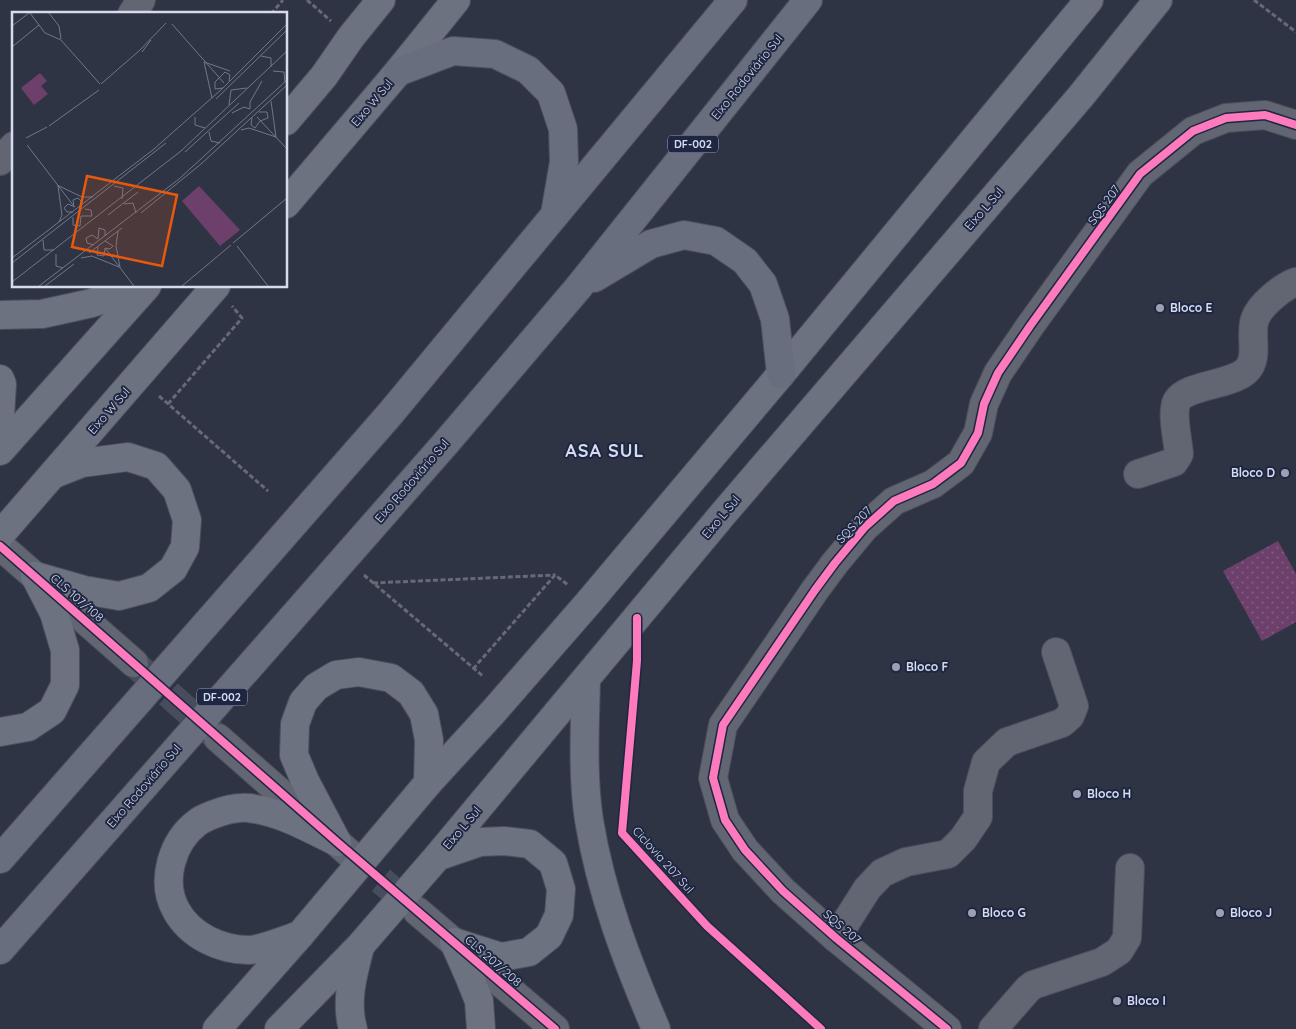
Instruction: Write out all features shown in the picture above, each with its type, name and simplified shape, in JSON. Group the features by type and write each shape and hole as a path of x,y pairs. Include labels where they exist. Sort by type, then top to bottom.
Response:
{"highway":[{"path":"0,859 390,414 733,0"},
{"name":"Eixo Rodoviário Sul","path":"0,950 438,451 578,288 808,0"},
{"path":"398,72 453,51 495,54 528,70 550,93 563,129 564,162 554,215"},
{"path":"578,288 651,244 684,235 716,241 745,261 763,284 775,319 781,374"}],"main road":[{"path":"288,119 324,76 351,37 382,0"},
{"name":"Eixo W Sul","path":"288,202 398,72 456,0"},
{"path":"217,1029 300,935 428,783 589,602 781,374 1089,0"},
{"name":"Eixo L Sul","path":"279,1029 360,946 438,856 723,514 1081,96 1158,0"},
{"path":"0,315 42,314 92,303 133,288"},
{"path":"0,451 145,288"},
{"name":"Eixo W Sul","path":"2,542 54,474 224,295"},
{"path":"0,379 2,384 0,417"},
{"path":"35,576 84,590 119,596 149,588 173,570 185,547 187,520 177,490 156,466 128,457 82,463 54,474"},
{"path":"0,732 28,727 52,711 65,685 65,650 54,613 35,576"},
{"path":"343,847 305,781 294,755 295,724 303,702 316,687 336,675 359,672 391,678 410,693 424,714 430,740 428,783"},
{"path":"586,680 584,749 589,819 602,886 626,957 656,1029"},
{"path":"300,935 250,950 217,946 193,931 176,910 169,888 170,861 181,840 199,821 221,812 247,808 285,816 343,847"},
{"path":"438,856 480,842 504,841 530,844 553,863 561,889 559,915 549,936 529,952 501,957 454,942"},
{"path":"454,942 479,1001 480,1029"},
{"path":"353,1029 350,991 360,946"}],"street":[{"path":"133,12 141,0"},
{"name":"SQS 207","path":"948,1029 836,938 783,891 745,850 725,820 713,778 723,725 814,590 865,528 894,501 933,484 961,463 978,434 984,404 998,372 1140,174 1193,131 1226,118 1265,115 1296,125"},
{"path":"0,161 12,148"},
{"path":"1138,474 1174,462 1178,458 1174,409 1178,399 1188,392 1235,377 1246,370 1252,360 1254,319 1272,296 1296,282"},
{"name":"CLS 107/108","path":"2,542 35,576 134,663"},
{"name":"SQS 207","path":"836,938 868,889 882,873 906,862 948,854 963,839 978,817 978,791 986,762 1007,742 1062,723 1070,716 1074,706 1056,652"},
{"path":"218,738 343,847"},
{"path":"993,1029 1028,989 1102,962 1118,951 1127,938 1130,868"},
{"name":"CLS 207/208","path":"416,911 554,1029"}],"path":[{"path":"273,12 282,0"},
{"path":"1254,0 1296,32"},
{"path":"168,404 242,318 224,295"},
{"path":"159,396 268,491"},
{"path":"361,573 484,677"},
{"path":"473,669 555,574"},
{"path":"373,583 555,574 589,602"}],"shaded area":[{"path":"1278,541 1296,574 1296,622 1262,641 1223,571"}],"tunnel":[{"path":"137,666 218,738"},
{"path":"349,853 417,911"}],"cycle path":[{"path":"947,1029 836,938 783,891 745,850 725,820 713,778 723,725 815,590 865,527 894,501 933,484 961,463 978,433 984,404 998,373 1140,174 1193,131 1226,118 1265,115 1296,125"},
{"path":"0,546 337,842 555,1029"},
{"name":"Ciclovia 207 Sul","path":"637,618 637,661 622,833 707,926 821,1029"}],"place":[{"name":"Bloco E","path":"1160,308"},
{"name":"Bloco D","path":"1285,473"},
{"name":"Bloco F","path":"896,667"},
{"name":"Bloco H","path":"1077,794"},
{"name":"Bloco G","path":"972,913"},
{"name":"Bloco J","path":"1220,913"},
{"name":"Bloco I","path":"1117,1001"}],"district":[{"name":"ASA SUL","path":"605,451"}]}
